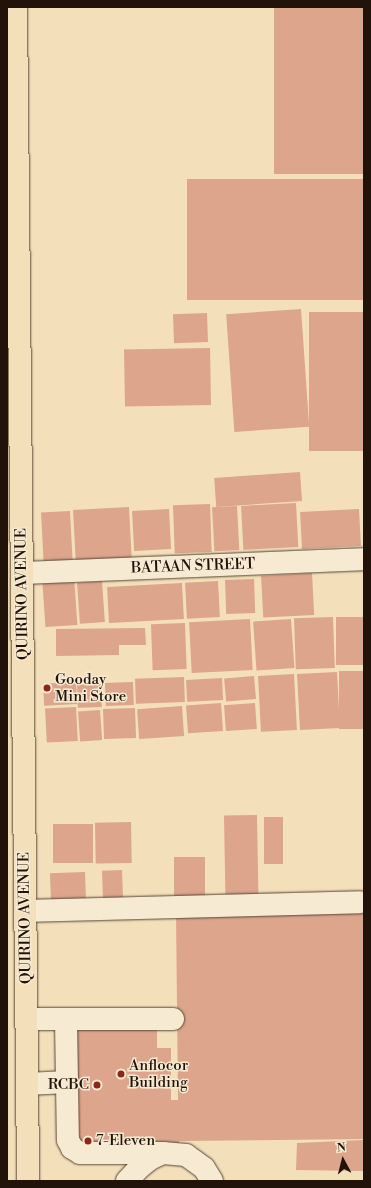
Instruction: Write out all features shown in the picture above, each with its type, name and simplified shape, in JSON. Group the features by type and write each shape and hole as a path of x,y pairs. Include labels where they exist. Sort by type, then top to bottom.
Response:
{"main road":[{"name":"QUIRINO AVENUE","path":"16,7 12,50 14,393 22,573 28,1181"}],"street":[{"name":"BATAAN STREET","path":"22,573 364,559"},
{"path":"25,911 360,902"},
{"path":"26,1019 173,1018"},
{"path":"66,1019 68,1140 72,1148 80,1153 163,1153 186,1155 204,1168 212,1181"},
{"path":"27,1084 67,1082"},
{"path":"127,1181 144,1163 163,1153"}],"building":[{"path":"274,7 364,7 364,174 274,174"},
{"path":"187,179 364,179 364,300 187,300"},
{"path":"301,309 309,427 234,432 226,314"},
{"path":"309,312 364,312 364,451 309,451"},
{"path":"207,313 208,342 174,343 173,314"},
{"path":"210,348 211,405 125,406 124,350"},
{"path":"300,472 302,501 216,507 214,478"},
{"path":"296,503 298,547 243,550 241,506"},
{"path":"210,504 212,552 175,553 173,505"},
{"path":"237,506 239,550 214,551 212,507"},
{"path":"129,507 132,560 76,563 73,510"},
{"path":"169,509 171,549 134,551 132,511"},
{"path":"359,509 361,546 302,549 300,512"},
{"path":"70,511 73,561 44,562 41,513"},
{"path":"312,573 314,615 263,618 261,576"},
{"path":"74,576 77,625 45,627 42,578"},
{"path":"254,579 255,613 226,614 225,580"},
{"path":"102,581 105,622 80,624 77,583"},
{"path":"218,581 220,617 187,619 185,583"},
{"path":"182,583 184,619 109,623 107,587"},
{"path":"333,617 335,668 296,669 294,618"},
{"path":"336,617 364,617 364,665 336,665"},
{"path":"250,619 253,670 192,673 189,622"},
{"path":"291,619 294,668 257,671 253,622"},
{"path":"185,623 187,669 153,670 151,624"},
{"path":"145,628 146,645 119,645 119,655 56,656 56,629"},
{"path":"339,671 364,671 364,729 339,729"},
{"path":"337,672 340,728 300,730 297,674"},
{"path":"294,674 297,730 261,732 258,676"},
{"path":"254,676 256,699 226,702 224,679"},
{"path":"184,677 185,702 136,704 135,679"},
{"path":"222,678 223,700 187,702 186,680"},
{"path":"76,682 77,704 44,706 43,684"},
{"path":"133,682 134,705 106,706 105,683"},
{"path":"101,684 102,707 78,708 77,685"},
{"path":"221,703 223,731 188,733 186,705"},
{"path":"255,703 257,729 226,731 224,705"},
{"path":"182,706 184,736 139,739 137,709"},
{"path":"76,707 78,741 47,743 45,709"},
{"path":"135,708 136,738 104,739 103,709"},
{"path":"100,710 102,740 80,741 78,712"},
{"path":"257,815 258,894 225,895 224,816"},
{"path":"264,817 283,817 283,864 264,864"},
{"path":"131,822 132,863 96,864 95,823"},
{"path":"53,824 93,824 93,863 53,863"},
{"path":"174,857 205,857 205,897 174,897"},
{"path":"122,870 123,902 103,903 102,871"},
{"path":"85,872 86,901 51,902 50,873"},
{"path":"364,910 364,1139 179,1141 179,1144 72,1145 71,1024 157,1023 157,1048 171,1048 171,1100 178,1100 176,912"},
{"path":"364,1140 364,1171 296,1170 297,1143"}],"place":[{"name":"Gooday Mini Store","path":"47,688"},
{"name":"Anflocor Building","path":"121,1074"},
{"name":"RCBC","path":"97,1085"},
{"name":"7-Eleven","path":"88,1141"}]}
